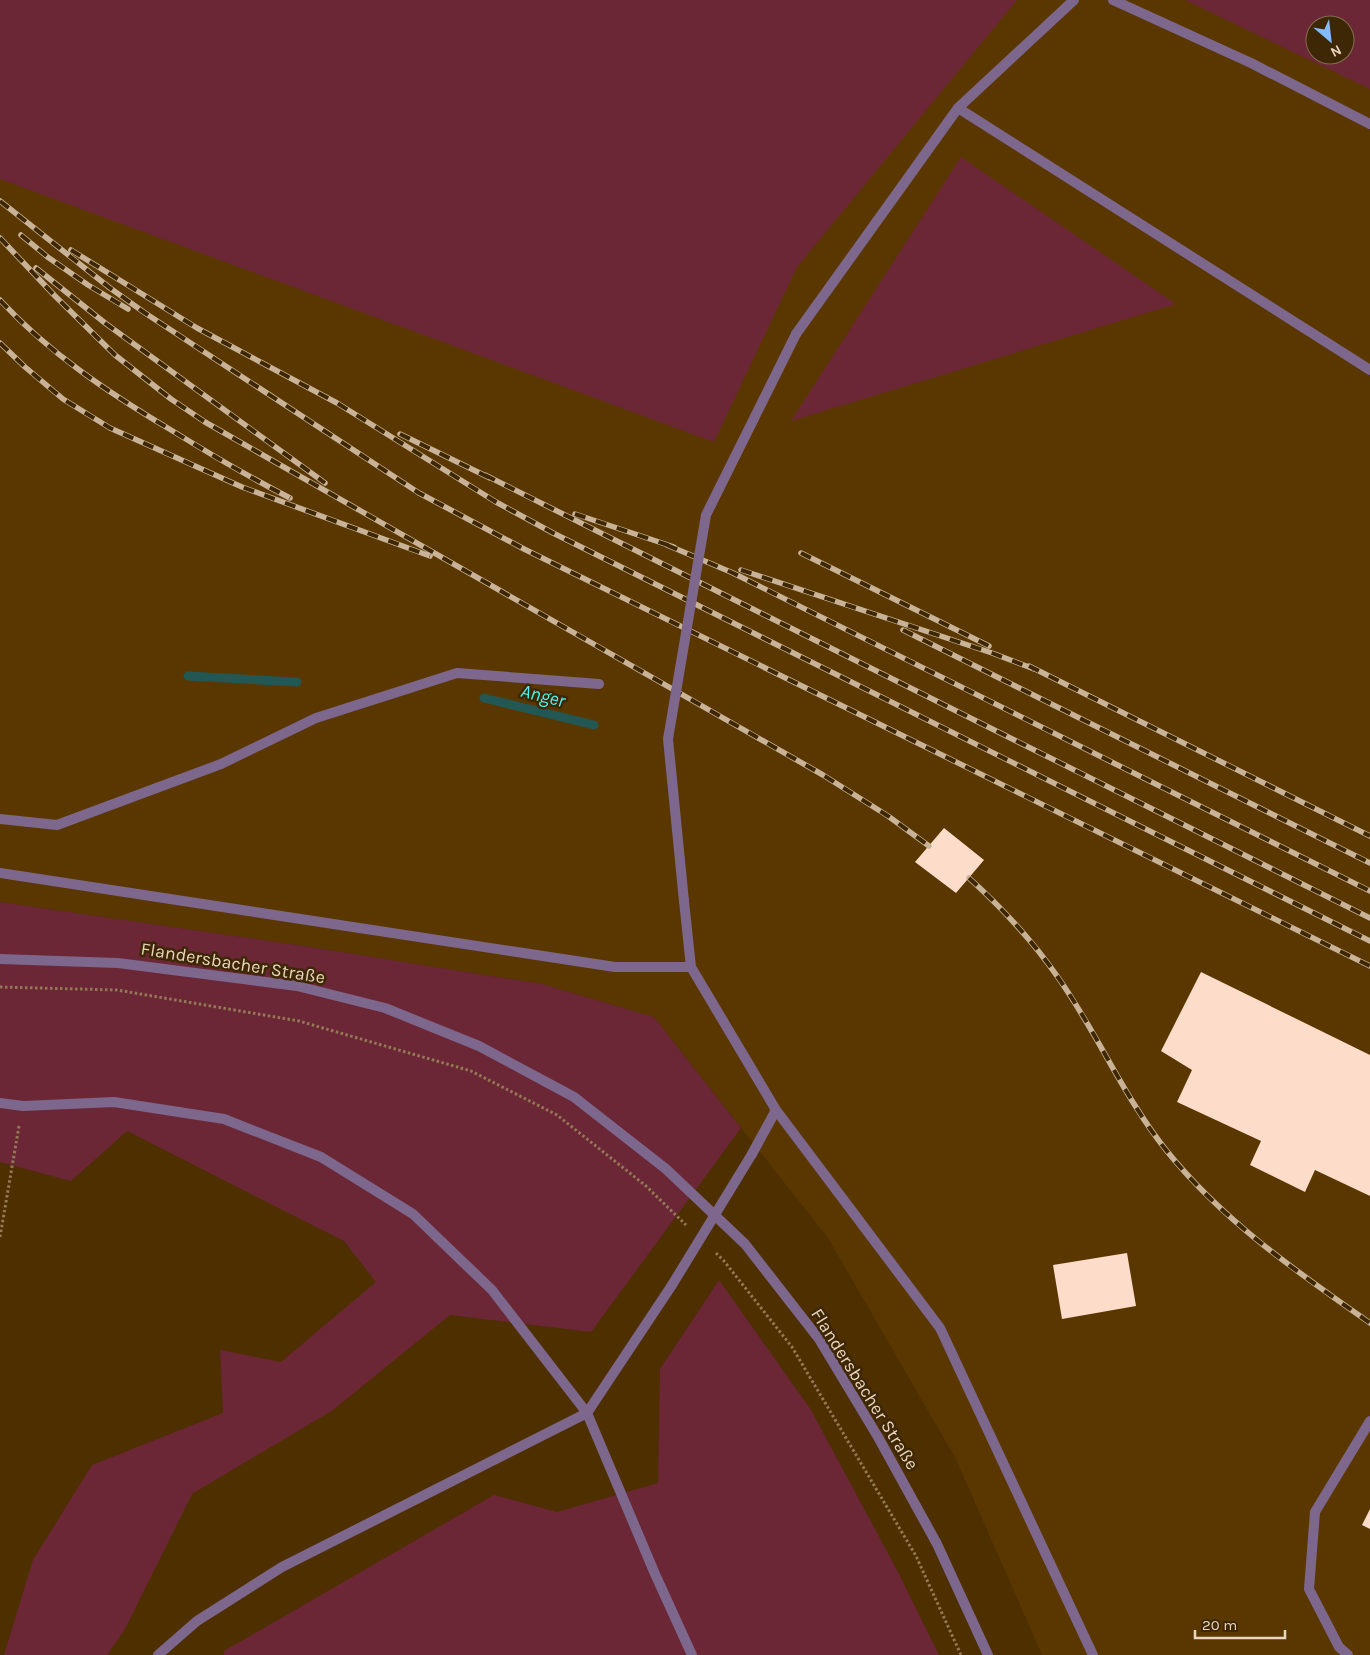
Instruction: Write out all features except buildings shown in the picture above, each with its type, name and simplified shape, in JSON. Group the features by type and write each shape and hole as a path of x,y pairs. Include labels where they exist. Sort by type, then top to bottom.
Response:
{"street":[{"path":"1074,0 958,108 796,334 706,515 668,739 691,967 776,1110 940,1328 1093,1655"},
{"path":"1112,0 1251,63 1370,124"},
{"path":"958,108 1370,370"},
{"path":"0,819 57,825 221,764 316,718 457,673 599,684"},
{"path":"0,873 614,967 691,967"},
{"name":"Flandersbacher Straße","path":"0,959 118,963 297,986 385,1008 479,1046 574,1097 666,1169 744,1244 819,1339 878,1437 938,1544 988,1655"},
{"path":"0,1103 22,1106 114,1102 224,1119 320,1157 413,1214 492,1290 587,1413 692,1655"},
{"path":"158,1655 197,1621 282,1567 587,1413 672,1286 752,1154 776,1110"},
{"path":"1348,1655 1339,1647 1308,1590 1315,1512 1370,1421"}],"path":[{"path":"0,987 117,990 299,1021 471,1071 557,1115 646,1186 689,1227"},
{"path":"0,1236 22,1106"},
{"path":"710,1248 724,1262 792,1347 916,1556 961,1655"}],"shaded area":[{"path":"0,0 1370,0 1370,1655 1042,1655 956,1459 828,1238 654,1017 542,984 304,946 0,902"},
{"path":"0,0 1017,0 797,267 714,442 0,179"},
{"path":"1185,0 1370,0 1370,89 1320,65 1355,65 1355,15 1305,15 1305,58"},
{"path":"961,157 1176,304 791,421"},
{"path":"0,902 304,946 542,984 654,1017 741,1128 591,1332 450,1315 333,1410 192,1494 125,1629 107,1655 4,1655 33,1560 92,1465 223,1413 220,1350 281,1362 376,1282 344,1241 127,1131 71,1181 0,1162"},
{"path":"719,1280 811,1410 899,1574 939,1655 224,1655 224,1651 494,1495 557,1512 658,1483 660,1369"}],"waterway":[{"name":"Anger","path":"188,676 297,682"},
{"name":"Anger","path":"484,698 594,725"}],"railway":[{"path":"0,201 110,288 145,313 419,493 524,549 1370,966"},
{"path":"21,235 49,258 88,285 128,309"},
{"path":"0,238 115,355 171,399 205,422 823,775 888,816 929,846"},
{"path":"71,250 197,328 337,403 496,502 553,533 1370,941"},
{"path":"36,268 105,323 325,483"},
{"path":"0,300 59,355 103,387 200,448 290,498"},
{"path":"0,343 63,399 110,428 242,487 430,556"},
{"path":"400,434 490,478"},
{"path":"485,475 1370,918"},
{"path":"575,514 674,547"},
{"path":"667,545 733,573 1370,891"},
{"path":"801,553 989,646"},
{"path":"741,570 992,653 1034,669"},
{"path":"903,630 1370,863"},
{"path":"1029,666 1370,836"},
{"path":"969,878 1016,925 1047,963 1085,1019 1136,1108 1166,1150 1188,1175 1211,1199 1262,1244 1370,1323"}]}
